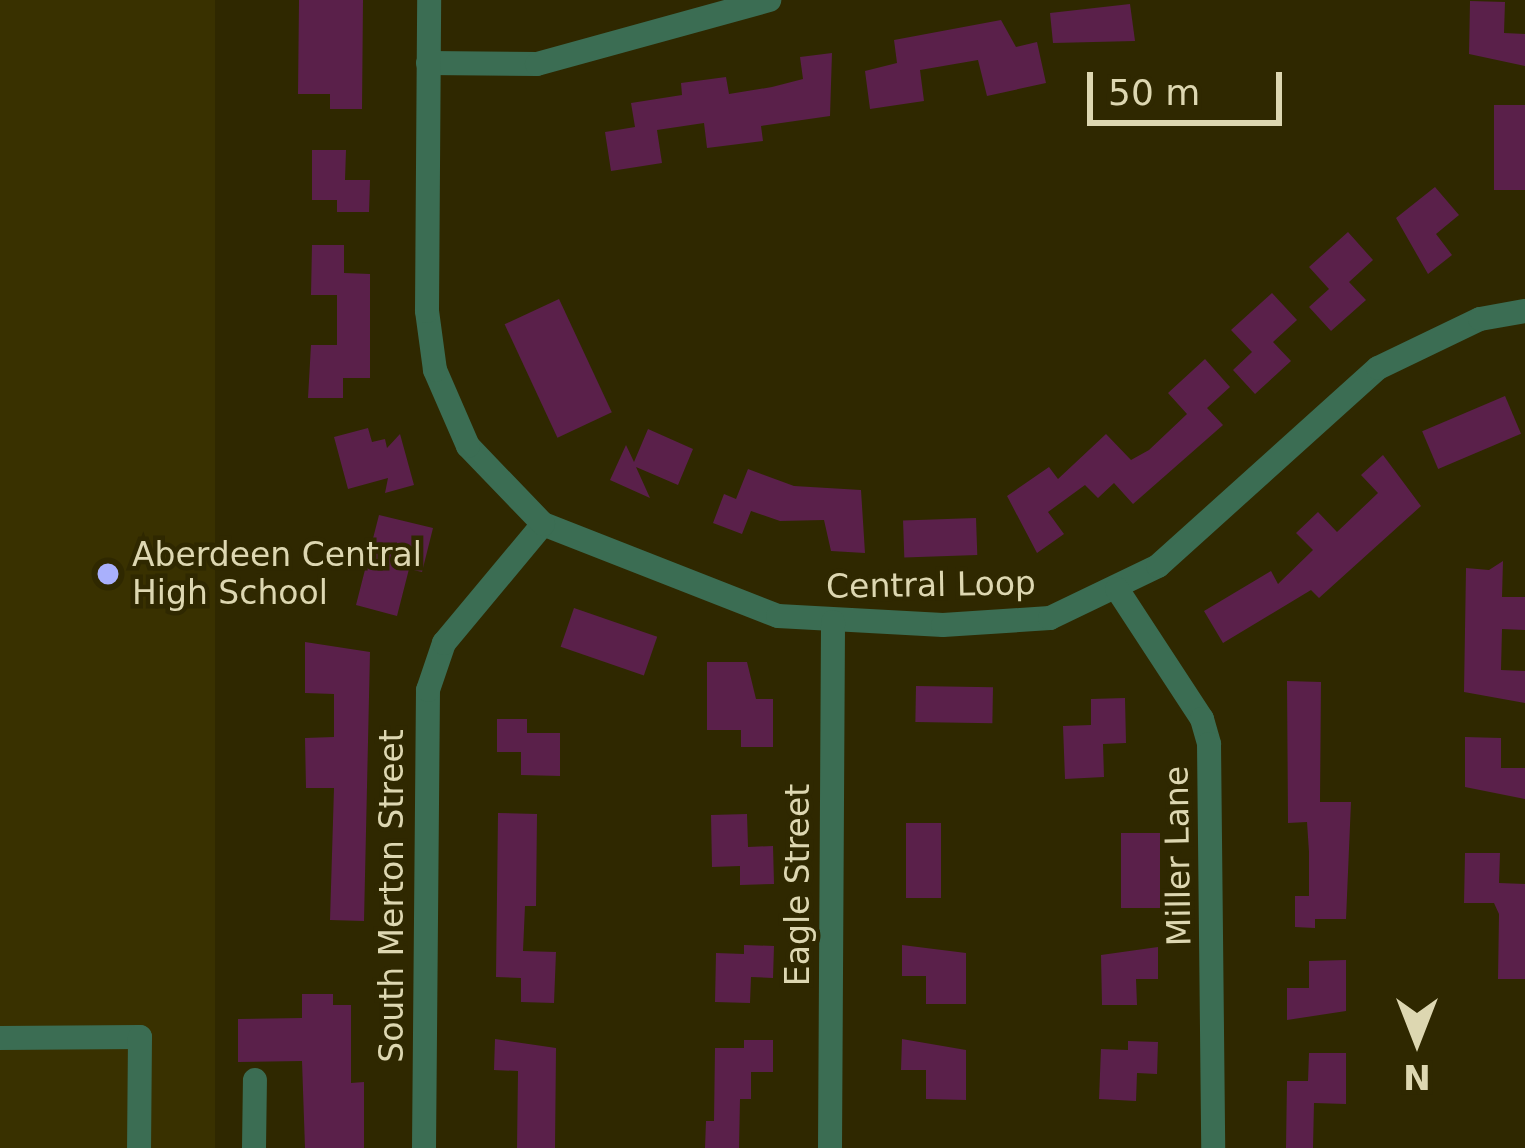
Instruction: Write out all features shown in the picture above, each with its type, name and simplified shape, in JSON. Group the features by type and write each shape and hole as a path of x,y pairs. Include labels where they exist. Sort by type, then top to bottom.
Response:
{"street":[{"path":"429,0 427,311 435,370 468,446 543,524"},
{"path":"428,63 537,64 769,0"},
{"name":"Central Loop","path":"543,524 709,594 778,616 832,622 1050,618 1117,589 1195,535 1378,368 1480,319 1525,311"},
{"name":"South Merton Street","path":"424,1148 428,690 444,643 543,524"},
{"name":"Miller Lane","path":"1117,589 1202,718 1209,744 1213,1148"},
{"name":"Eagle Street","path":"830,1148 832,622"},
{"path":"0,1038 140,1037 139,1148"},
{"path":"254,1148 255,1080"}],"shaded area":[{"name":"Aberdeen Central High School","path":"0,0 215,0 215,1148 0,1148"}],"building":[{"path":"299,0 363,0 362,109 330,109 330,94 298,94"},
{"path":"1470,1 1505,2 1504,33 1525,34 1525,66 1469,54"},
{"path":"1130,4 1135,41 1053,43 1050,13"},
{"path":"1001,20 1016,47 1037,42 1046,83 987,96 978,60 920,70 924,101 870,109 865,71 897,63 894,40"},
{"path":"832,53 830,116 761,126 763,141 707,148 704,123 657,130 662,163 611,171 605,132 635,127 631,103 682,95 681,83 726,77 729,94 772,87 803,79 800,57"},
{"path":"1494,105 1525,105 1525,190 1494,190"},
{"path":"312,150 346,150 345,180 370,180 369,212 337,212 337,200 312,200"},
{"path":"1435,187 1459,215 1436,234 1452,255 1428,274 1396,218"},
{"path":"1348,232 1373,260 1349,282 1366,300 1331,331 1309,307 1329,289 1309,267"},
{"path":"312,245 344,245 344,273 370,274 370,378 343,378 343,398 308,398 311,345 337,345 337,295 311,295"},
{"path":"1272,293 1297,320 1273,342 1291,361 1255,394 1233,370 1252,352 1231,330"},
{"path":"559,299 612,412 557,438 505,324"},
{"path":"1205,359 1230,387 1207,408 1223,425 1133,504 1114,483 1098,498 1085,485 1048,512 1064,534 1037,553 1007,496 1049,467 1058,479 1106,434 1131,460 1149,450 1187,414 1168,393"},
{"path":"1505,396 1521,434 1438,469 1422,431"},
{"path":"368,428 372,442 385,439 387,448 400,434 414,485 385,493 388,478 348,489 334,437"},
{"path":"648,429 693,449 678,485 636,467 650,498 610,480 626,445 634,462"},
{"path":"1383,455 1421,506 1319,598 1311,590 1223,643 1204,611 1271,571 1278,584 1313,550 1296,533 1318,512 1337,532 1378,493 1361,475"},
{"path":"748,469 794,486 861,490 865,553 831,551 824,520 780,521 751,511 742,534 713,523 724,494 736,499"},
{"path":"379,515 433,528 422,572 409,569 397,616 356,605"},
{"path":"976,518 977,555 904,558 903,521"},
{"path":"1503,561 1502,597 1525,597 1525,630 1502,629 1501,670 1525,671 1525,703 1464,692 1466,568 1489,570"},
{"path":"574,608 657,637 644,675 561,647"},
{"path":"305,642 370,652 364,921 330,920 334,788 306,788 305,738 334,737 334,694 305,693"},
{"path":"707,662 747,662 756,699 773,699 773,747 741,747 741,730 707,730"},
{"path":"1287,681 1321,682 1320,802 1351,802 1346,919 1315,919 1315,928 1295,927 1295,896 1309,896 1309,852 1307,822 1288,823"},
{"path":"916,686 993,687 992,723 915,722"},
{"path":"1125,698 1126,743 1103,744 1104,777 1065,779 1063,726 1091,725 1091,699"},
{"path":"497,719 527,719 527,733 560,733 560,776 521,775 521,752 497,752"},
{"path":"1465,737 1501,738 1501,768 1525,768 1525,799 1465,787"},
{"path":"498,813 537,814 536,906 525,906 523,951 556,952 554,1003 521,1002 521,978 496,977"},
{"path":"747,814 748,847 773,846 774,884 740,885 740,866 712,867 711,815"},
{"path":"906,823 941,823 941,898 906,898"},
{"path":"1121,833 1160,833 1160,908 1121,908"},
{"path":"1465,853 1500,853 1499,883 1525,884 1525,979 1498,979 1499,914 1494,903 1464,903"},
{"path":"744,945 774,946 773,978 751,977 750,1003 715,1002 716,953 744,954"},
{"path":"902,945 966,953 966,1004 926,1004 926,976 902,976"},
{"path":"1158,947 1158,979 1136,979 1137,1005 1102,1005 1101,955"},
{"path":"1346,960 1346,1011 1287,1020 1287,988 1309,988 1309,961"},
{"path":"302,994 333,994 333,1005 351,1005 351,1083 364,1082 364,1148 305,1148 302,1061 238,1062 238,1019 302,1018"},
{"path":"495,1039 556,1048 555,1148 517,1148 518,1071 494,1070"},
{"path":"902,1039 966,1050 966,1100 926,1099 926,1070 901,1070"},
{"path":"744,1040 773,1040 773,1072 751,1072 751,1099 740,1099 739,1148 705,1148 706,1121 714,1121 715,1048 744,1048"},
{"path":"1128,1041 1158,1042 1157,1074 1137,1073 1136,1101 1099,1099 1101,1049 1128,1050"},
{"path":"1309,1053 1346,1053 1346,1104 1314,1103 1313,1148 1286,1148 1287,1081 1308,1081"}],"place":[{"name":"Aberdeen Central High School","path":"108,574"}]}
